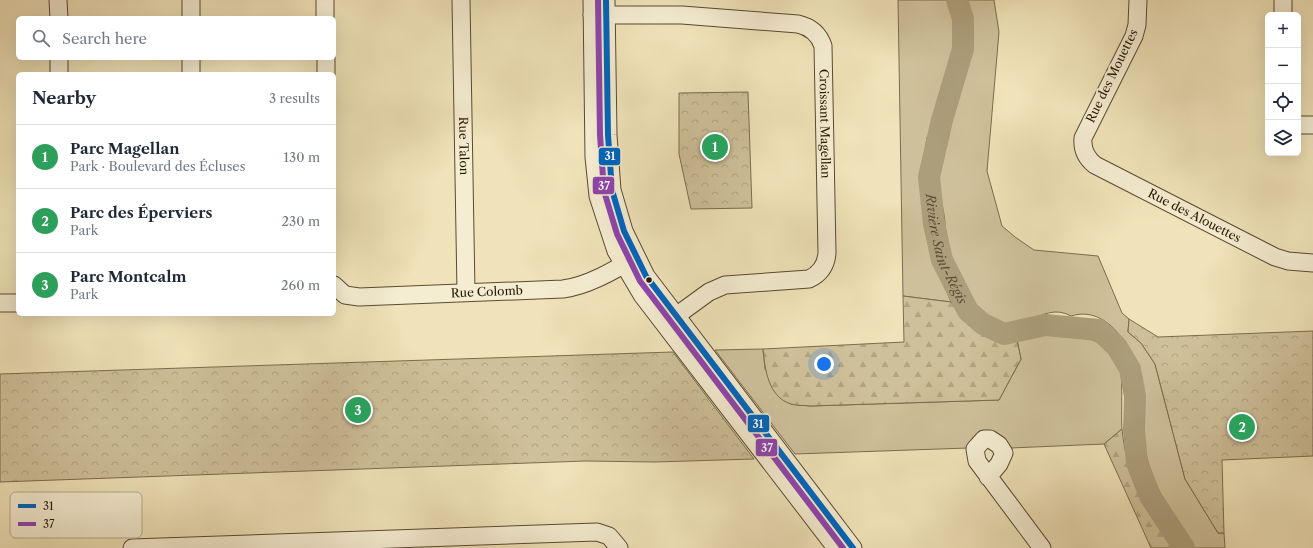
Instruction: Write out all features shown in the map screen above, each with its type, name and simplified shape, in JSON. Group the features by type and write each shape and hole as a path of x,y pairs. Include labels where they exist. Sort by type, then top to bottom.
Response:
{"street":[{"path":"58,0 58,16"},
{"path":"191,0 191,16"},
{"path":"325,0 325,16"},
{"name":"Rue Talon","path":"461,0 466,292"},
{"name":"Rue des Mouettes","path":"1084,151 1082,142 1084,133 1134,36 1137,25 1138,0"},
{"path":"1283,0 1284,12"},
{"path":"599,8 594,157 597,187 606,224 630,262 642,294 670,320 853,548"},
{"name":"Croissant Magellan","path":"599,8 798,24 808,27 816,34 823,46 827,253 824,267 818,274 808,279 725,285 709,292 670,320"},
{"path":"59,60 59,72"},
{"path":"191,60 191,72"},
{"path":"326,60 326,72"},
{"path":"1301,125 1313,125"},
{"name":"Rue des Alouettes","path":"1084,151 1088,160 1095,165 1275,257 1294,262 1313,263"},
{"name":"Rue Colomb","path":"336,288 341,292 354,296 569,289 630,262"},
{"path":"0,303 16,303"},
{"path":"670,320 836,548"},
{"path":"988,477 1042,548"},
{"path":"132,548 472,542 597,532 609,536 619,548"}],"green space":[{"path":"898,0 949,0 958,17 958,49 941,91 934,129 927,137 926,145 928,157 925,172 927,220 935,261 944,277 946,290 951,302 903,296"},
{"path":"965,0 994,0 999,32 987,171 1002,226 1034,250 1098,256 1122,313 1129,319 1128,332 1141,343 1155,364 1185,479 1218,533 1224,533 1225,548 1193,548 1173,518 1152,474 1148,462 1141,426 1140,414 1142,387 1138,371 1127,345 1109,324 1097,317 1085,314 1071,316 1060,312 1040,316 1020,324 1010,326 998,325 981,315 976,308 969,291 954,271 944,254 943,247 945,222 938,181 937,164 940,148 956,102 966,66 971,31 970,15"},
{"path":"748,92 752,208 691,209 679,154 679,93"},
{"path":"903,296 951,302 964,319 992,338 1017,340 1021,359 999,400 810,406 791,404 777,395 769,381 763,349 904,342"},
{"path":"1129,319 1158,337 1313,331 1313,456 1222,460 1224,533 1218,533 1185,479 1155,364 1141,343 1128,332"},
{"path":"1053,334 1083,337 1101,344 1109,350 1120,367 1122,429 1104,444 1011,448 1007,441 1001,436 988,431 976,434 971,440 968,448 795,454 715,350 763,349 765,369 791,404 810,406 999,400 1021,359 1017,340"},
{"path":"673,352 754,459 655,462 585,461 0,482 0,374"},
{"path":"1122,429 1128,463 1133,478 1147,506 1173,548 1151,548 1104,444"}],"waterway":[{"name":"Rivière Saint-Régis","path":"957,0 963,19 963,49 942,120 929,177 934,224 942,260 968,311 983,324 1004,334 1045,325 1099,330 1117,347 1130,369 1135,396 1134,430 1137,463 1150,496 1184,548"}],"transit line":[{"name":"37","path":"598,0 600,135 604,191 617,234 640,281 843,548"},
{"name":"31","path":"606,0 608,135 612,190 624,231 646,276 853,548"}],"place":[{"name":"Parc Magellan","path":"715,147"},
{"name":"Parc Montcalm","path":"358,410"},
{"name":"Parc des Éperviers","path":"1242,427"}]}
